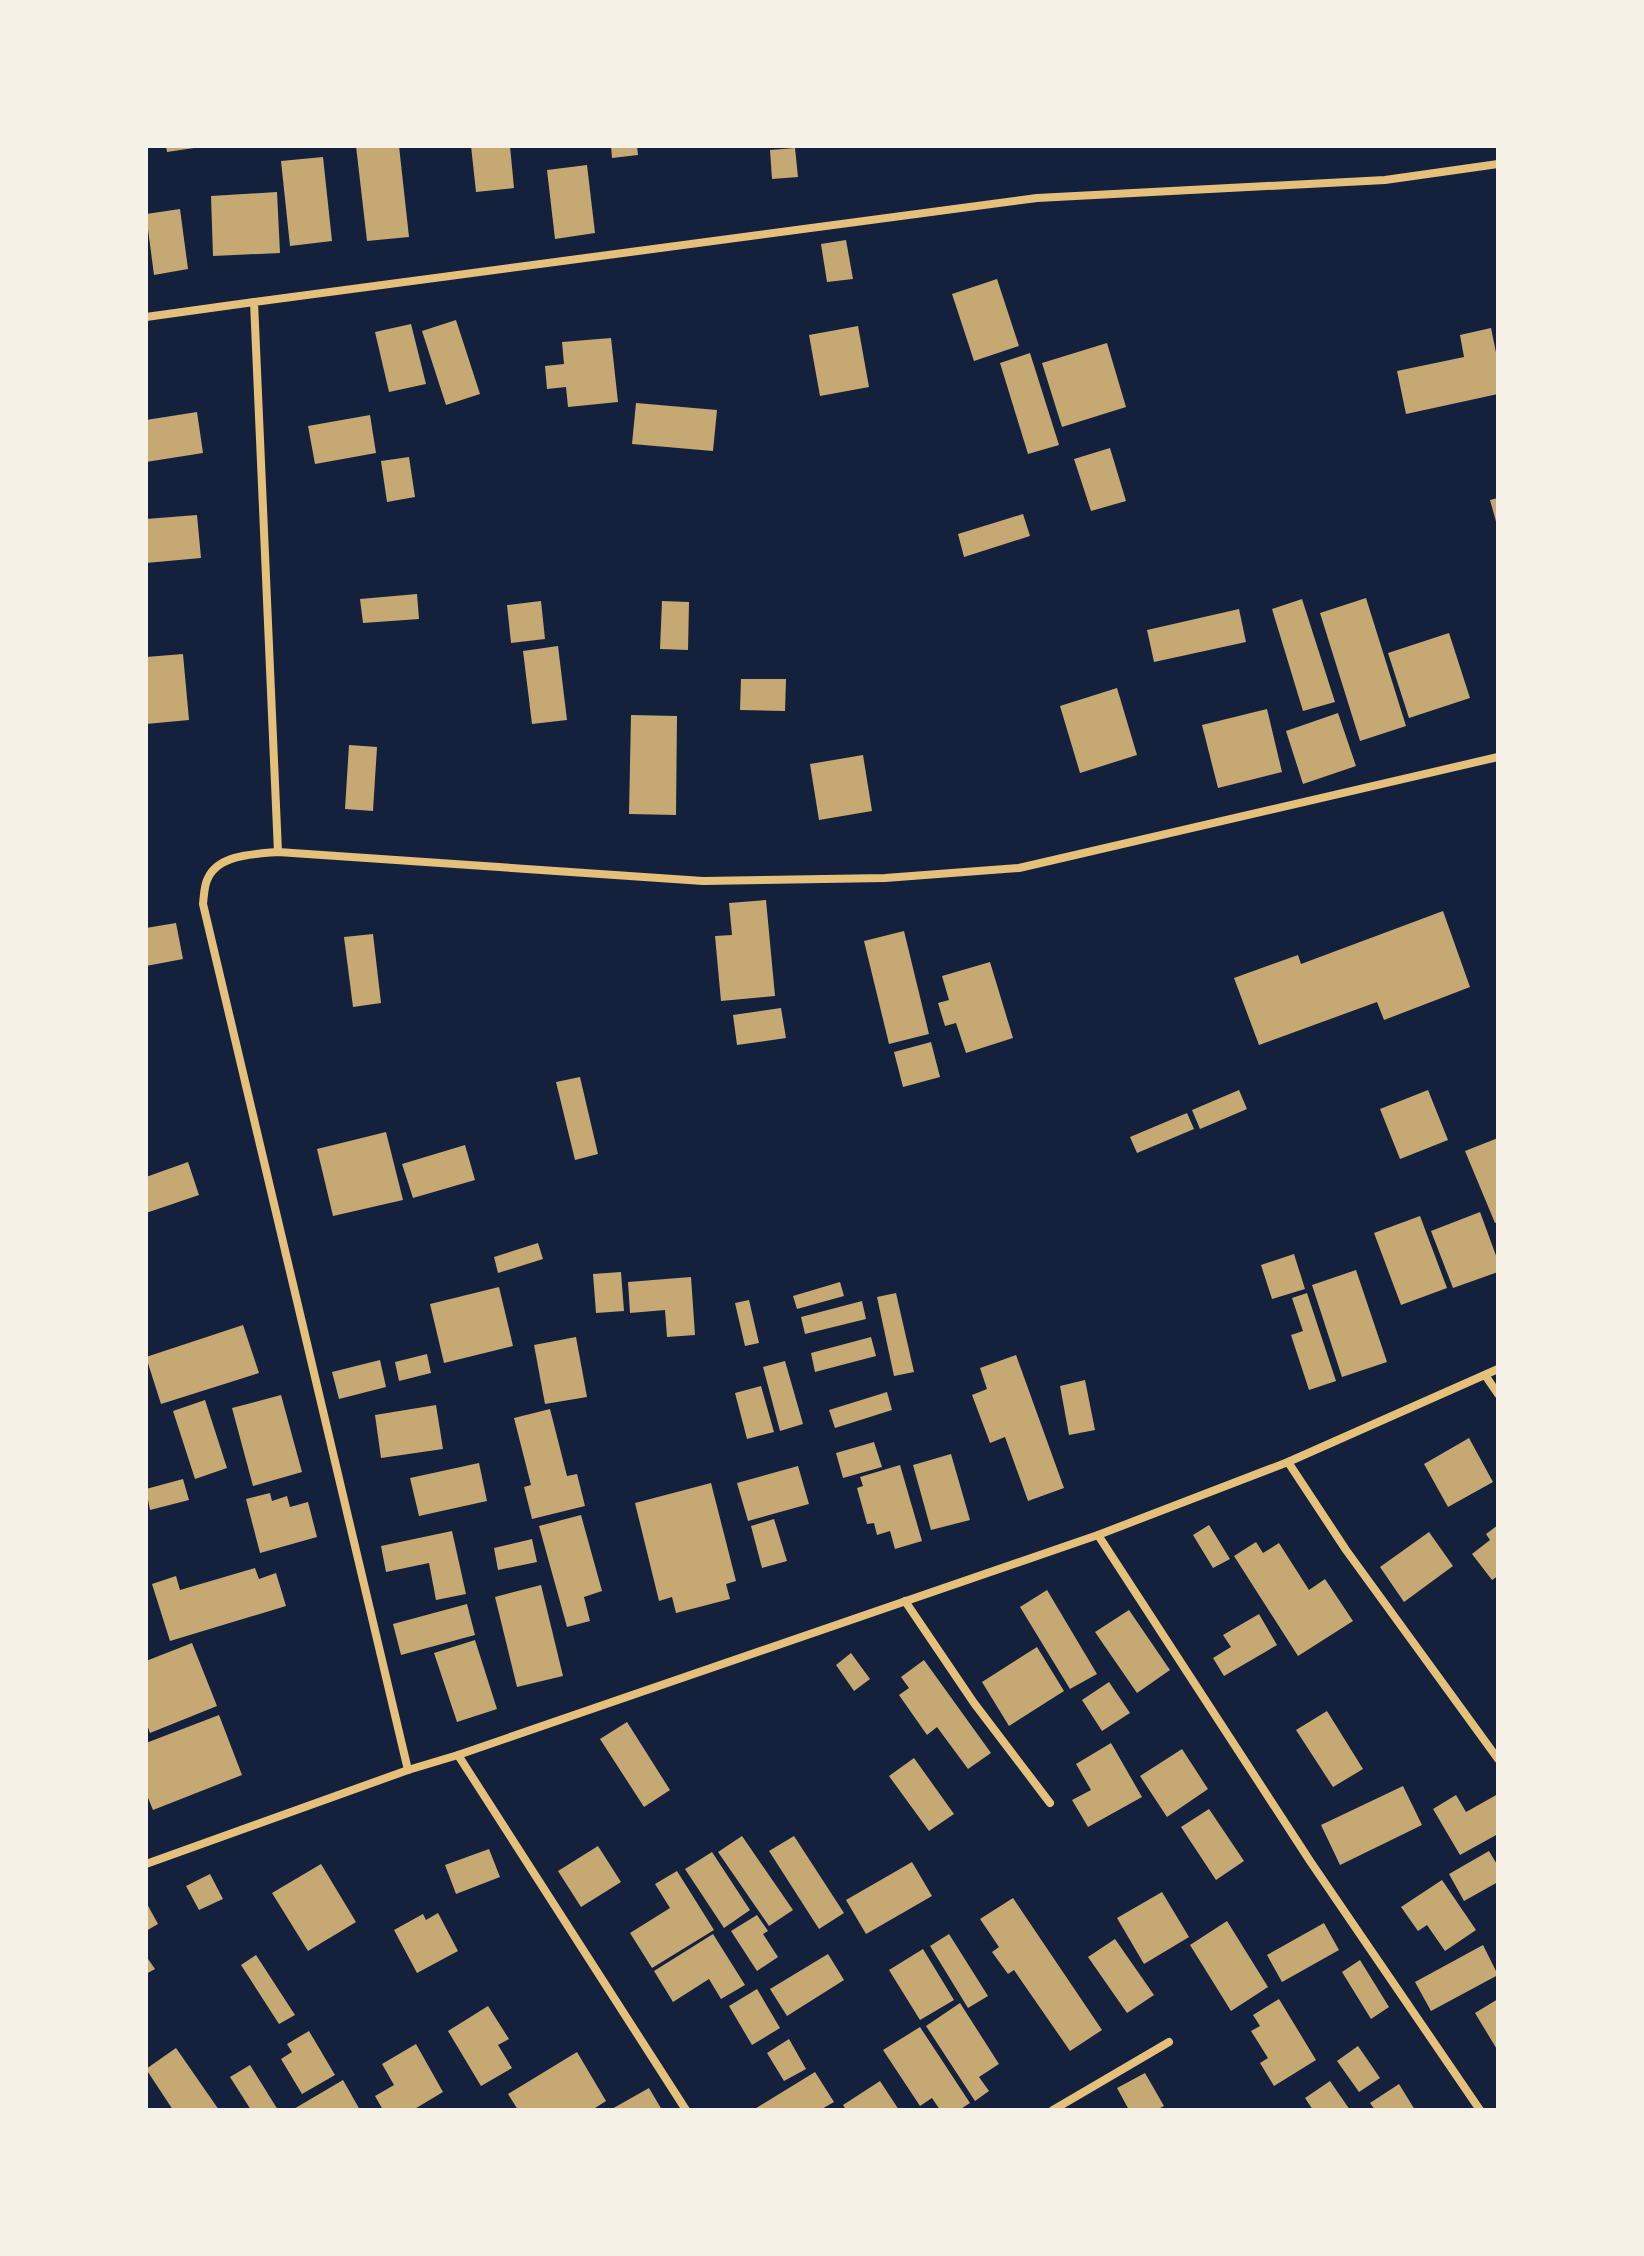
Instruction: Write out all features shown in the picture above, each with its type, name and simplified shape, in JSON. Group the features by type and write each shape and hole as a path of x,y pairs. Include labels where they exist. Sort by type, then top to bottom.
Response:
{"street":[{"path":"146,317 1037,198 1385,180 1498,164"},
{"path":"254,302 278,852"},
{"path":"408,1770 203,904 207,878 218,865 243,855 278,852 703,881 885,878 1019,868 1498,757"},
{"path":"146,1864 408,1770 1098,1535 1288,1462 1498,1369"},
{"path":"1485,1375 1498,1394"},
{"path":"1288,1462 1346,1550 1498,1759"},
{"path":"1098,1535 1310,1861 1480,2110"},
{"path":"905,1601 974,1703 1050,1803"},
{"path":"458,1755 686,2110"},
{"path":"1053,2110 1169,2042"}],"building":[{"path":"166,146 194,146 194,148 167,152"},
{"path":"356,146 399,146 409,237 367,241"},
{"path":"471,146 510,146 514,188 476,192"},
{"path":"611,146 637,146 638,155 612,158"},
{"path":"795,148 798,177 772,179 770,150"},
{"path":"323,157 332,241 290,246 281,161"},
{"path":"587,165 595,233 555,239 547,170"},
{"path":"277,192 280,253 213,256 211,196"},
{"path":"180,209 188,269 154,275 146,214"},
{"path":"846,240 853,279 827,282 821,244"},
{"path":"997,279 1019,346 974,361 952,294"},
{"path":"456,320 480,394 446,405 422,331"},
{"path":"411,324 426,384 389,392 375,332"},
{"path":"858,326 869,387 820,396 809,335"},
{"path":"1491,328 1498,362 1498,394 1406,414 1397,371 1464,357 1460,335"},
{"path":"611,338 618,402 568,407 566,387 547,389 545,366 564,364 562,342"},
{"path":"1107,343 1126,407 1062,427 1042,363"},
{"path":"1030,353 1059,445 1028,454 1000,363"},
{"path":"636,403 717,410 713,451 632,444"},
{"path":"197,412 203,453 146,462 146,420"},
{"path":"370,415 376,453 315,464 308,426"},
{"path":"1110,448 1126,501 1091,511 1074,459"},
{"path":"409,457 415,497 387,502 381,461"},
{"path":"1498,498 1498,525 1497,525 1490,500"},
{"path":"1023,514 1030,536 964,557 958,534"},
{"path":"197,515 201,558 146,563 146,519"},
{"path":"417,594 419,619 363,623 360,599"},
{"path":"1366,598 1406,726 1360,741 1320,613"},
{"path":"1302,599 1335,702 1303,711 1272,609"},
{"path":"541,601 545,639 511,643 507,605"},
{"path":"662,601 689,602 688,650 660,649"},
{"path":"1239,609 1246,642 1154,662 1147,630"},
{"path":"1449,633 1470,698 1409,718 1388,653"},
{"path":"558,646 567,720 532,724 523,651"},
{"path":"183,654 189,720 146,724 146,657"},
{"path":"741,679 786,679 785,711 740,710"},
{"path":"1117,688 1137,755 1080,773 1060,706"},
{"path":"1267,709 1282,772 1218,788 1202,725"},
{"path":"1338,713 1356,766 1303,784 1286,731"},
{"path":"631,715 677,716 676,815 629,814"},
{"path":"349,745 377,747 373,811 345,809"},
{"path":"863,755 872,811 819,820 810,764"},
{"path":"766,900 775,996 721,1001 715,936 732,935 729,903"},
{"path":"1443,911 1470,987 1384,1020 1377,1002 1259,1045 1234,978 1298,955 1301,964"},
{"path":"176,923 183,959 146,966 146,928"},
{"path":"904,931 929,1034 889,1044 864,941"},
{"path":"373,934 381,1003 353,1007 344,937"},
{"path":"990,962 1013,1038 966,1053 956,1023 945,1026 938,1003 949,1000 942,976"},
{"path":"781,1008 786,1038 737,1045 733,1015"},
{"path":"931,1042 940,1077 903,1087 894,1052"},
{"path":"580,1077 598,1154 575,1160 556,1082"},
{"path":"1239,1090 1247,1109 1200,1129 1192,1110"},
{"path":"1428,1090 1448,1140 1400,1159 1380,1109"},
{"path":"1187,1113 1194,1129 1137,1153 1130,1137"},
{"path":"386,1132 403,1200 333,1216 317,1149"},
{"path":"1498,1138 1498,1222 1495,1223 1465,1151"},
{"path":"465,1145 475,1180 413,1198 402,1164"},
{"path":"188,1162 199,1195 146,1213 146,1177"},
{"path":"1480,1212 1498,1261 1498,1272 1453,1288 1431,1231"},
{"path":"1420,1216 1447,1288 1401,1305 1374,1233"},
{"path":"538,1243 543,1259 498,1273 494,1257"},
{"path":"1294,1254 1305,1289 1272,1299 1261,1265"},
{"path":"1356,1270 1387,1362 1342,1377 1312,1285"},
{"path":"621,1272 624,1311 596,1313 593,1274"},
{"path":"691,1277 695,1335 667,1337 665,1310 630,1313 628,1282"},
{"path":"840,1282 844,1296 797,1309 793,1296"},
{"path":"499,1287 513,1346 444,1363 430,1304"},
{"path":"896,1293 914,1372 894,1376 877,1297"},
{"path":"1307,1293 1336,1381 1309,1390 1291,1335 1303,1331 1292,1298"},
{"path":"749,1300 759,1343 745,1346 735,1303"},
{"path":"862,1301 866,1319 805,1334 801,1317"},
{"path":"243,1325 259,1373 161,1404 146,1357"},
{"path":"576,1337 587,1397 545,1404 534,1345"},
{"path":"871,1337 876,1356 815,1372 811,1353"},
{"path":"427,1354 431,1373 399,1381 395,1362"},
{"path":"1016,1355 1064,1488 1028,1501 1005,1437 990,1443 972,1395 987,1389 980,1368"},
{"path":"380,1360 386,1387 339,1399 332,1372"},
{"path":"785,1361 803,1424 780,1431 763,1367"},
{"path":"1085,1380 1095,1430 1069,1435 1060,1386"},
{"path":"761,1386 774,1432 747,1439 735,1393"},
{"path":"887,1392 892,1410 835,1428 829,1410"},
{"path":"281,1395 302,1472 253,1486 232,1408"},
{"path":"205,1400 227,1468 195,1479 173,1411"},
{"path":"436,1405 443,1449 381,1458 375,1415"},
{"path":"550,1409 567,1476 577,1474 585,1506 532,1519 524,1487 531,1485 514,1418"},
{"path":"1469,1438 1493,1482 1448,1507 1424,1464"},
{"path":"874,1442 882,1467 843,1478 836,1453"},
{"path":"951,1454 970,1520 931,1530 913,1465"},
{"path":"479,1463 487,1501 419,1516 410,1478"},
{"path":"900,1465 922,1541 895,1549 890,1531 877,1535 874,1523 867,1524 857,1488 863,1486 860,1477"},
{"path":"798,1466 809,1504 748,1521 737,1483"},
{"path":"183,1479 189,1500 150,1510 146,1489"},
{"path":"711,1483 736,1581 726,1584 730,1599 676,1613 672,1597 659,1601 635,1503"},
{"path":"270,1493 272,1501 287,1496 290,1507 308,1502 317,1537 260,1553 246,1499"},
{"path":"581,1515 602,1591 584,1597 590,1621 567,1627 539,1526"},
{"path":"774,1519 787,1561 762,1568 751,1526"},
{"path":"1209,1525 1230,1559 1213,1568 1193,1535"},
{"path":"1498,1525 1498,1576 1492,1580 1472,1554 1490,1540 1486,1534"},
{"path":"452,1531 466,1594 436,1600 429,1563 386,1572 381,1546"},
{"path":"1429,1532 1453,1566 1404,1602 1380,1567"},
{"path":"532,1539 537,1562 498,1570 494,1548"},
{"path":"1256,1542 1263,1553 1279,1543 1309,1590 1325,1579 1353,1621 1298,1656 1234,1556"},
{"path":"255,1568 259,1579 276,1573 286,1606 170,1641 152,1584 176,1576 180,1590"},
{"path":"541,1585 563,1676 517,1687 495,1597"},
{"path":"1047,1590 1097,1674 1070,1689 1020,1607"},
{"path":"467,1604 475,1635 401,1655 393,1624"},
{"path":"1129,1610 1170,1670 1137,1693 1095,1632"},
{"path":"1259,1614 1277,1645 1224,1676 1213,1658 1231,1647 1223,1635"},
{"path":"475,1640 497,1709 457,1722 434,1653"},
{"path":"192,1643 217,1706 150,1733 146,1722 146,1661"},
{"path":"1037,1647 1064,1691 1009,1726 982,1682"},
{"path":"851,1653 870,1679 854,1691 836,1665"},
{"path":"924,1660 991,1753 968,1769 937,1727 927,1735 899,1695 909,1688 901,1677"},
{"path":"1109,1682 1130,1713 1102,1731 1082,1700"},
{"path":"1327,1711 1363,1769 1333,1787 1296,1730"},
{"path":"219,1715 242,1775 153,1810 146,1793 146,1743"},
{"path":"627,1722 670,1790 644,1807 600,1739"},
{"path":"1111,1743 1142,1797 1088,1827 1072,1800 1091,1790 1076,1764"},
{"path":"1182,1749 1208,1789 1167,1817 1140,1776"},
{"path":"914,1758 954,1814 929,1831 889,1776"},
{"path":"1403,1786 1422,1825 1340,1865 1321,1825"},
{"path":"1498,1794 1498,1834 1460,1855 1433,1809 1456,1795 1466,1812"},
{"path":"1209,1809 1244,1861 1216,1880 1181,1827"},
{"path":"742,1836 793,1910 769,1926 718,1852"},
{"path":"794,1836 844,1913 819,1929 769,1851"},
{"path":"598,1846 621,1882 581,1907 558,1871"},
{"path":"489,1849 500,1877 456,1894 445,1865"},
{"path":"1489,1851 1498,1866 1498,1882 1464,1901 1449,1874"},
{"path":"712,1852 750,1910 724,1928 685,1869"},
{"path":"912,1862 932,1896 866,1934 846,1900"},
{"path":"321,1864 356,1922 308,1951 272,1893"},
{"path":"677,1871 714,1930 652,1968 630,1933 670,1908 655,1884"},
{"path":"210,1874 223,1899 199,1910 186,1886"},
{"path":"1442,1880 1476,1930 1445,1951 1427,1925 1418,1931 1401,1907"},
{"path":"1162,1892 1189,1937 1144,1964 1117,1918"},
{"path":"1013,1898 1102,2030 1070,2051 1014,1970 1008,1974 992,1952 999,1947 980,1919"},
{"path":"146,1902 158,1924 146,1931"},
{"path":"438,1913 458,1951 417,1973 394,1930 423,1914 426,1920"},
{"path":"757,1915 768,1931 763,1934 778,1957 757,1971 731,1931"},
{"path":"1227,1921 1268,1987 1231,2011 1190,1945"},
{"path":"1324,1923 1339,1950 1282,1982 1267,1955"},
{"path":"713,1934 745,1985 721,1999 709,1979 673,2002 654,1971"},
{"path":"949,1934 988,1996 968,2008 930,1946"},
{"path":"1115,1939 1154,1995 1127,2013 1088,1957"},
{"path":"1483,1945 1498,1975 1431,2011 1415,1982"},
{"path":"923,1949 954,2000 920,2020 889,1970"},
{"path":"828,1954 844,1980 787,2016 770,1989"},
{"path":"256,1955 295,2015 279,2024 241,1965"},
{"path":"146,1956 155,1969 146,1974"},
{"path":"1360,1960 1389,2007 1371,2019 1342,1972"},
{"path":"757,1989 780,2028 752,2045 729,2006"},
{"path":"1279,1999 1316,2060 1274,2086 1260,2063 1268,2058 1251,2031 1260,2026 1253,2015"},
{"path":"1498,1999 1498,2051 1475,2013"},
{"path":"960,2003 999,2064 979,2077 989,2091 975,2101 926,2026"},
{"path":"488,2006 509,2039 498,2045 512,2068 481,2086 448,2031"},
{"path":"920,2027 970,2103 959,2110 940,2110 932,2098 920,2106 883,2050"},
{"path":"309,2031 335,2075 302,2094 281,2059 292,2052 287,2044"},
{"path":"789,2039 806,2069 784,2081 767,2053"},
{"path":"416,2044 443,2092 413,2110 383,2110 375,2096 394,2085 382,2064"},
{"path":"1358,2046 1380,2078 1359,2092 1337,2061"},
{"path":"176,2048 219,2110 173,2110 146,2069"},
{"path":"577,2052 606,2101 592,2110 518,2110 508,2094"},
{"path":"250,2065 278,2110 251,2110 230,2077"},
{"path":"815,2072 834,2102 820,2110 753,2110"},
{"path":"1145,2073 1164,2106 1156,2110 1129,2110 1117,2088"},
{"path":"343,2080 360,2110 292,2110"},
{"path":"880,2081 899,2110 846,2110 843,2105"},
{"path":"1330,2081 1350,2110 1313,2110 1305,2098"},
{"path":"1399,2084 1415,2110 1375,2110 1370,2103"},
{"path":"649,2088 662,2110 610,2110"}]}
